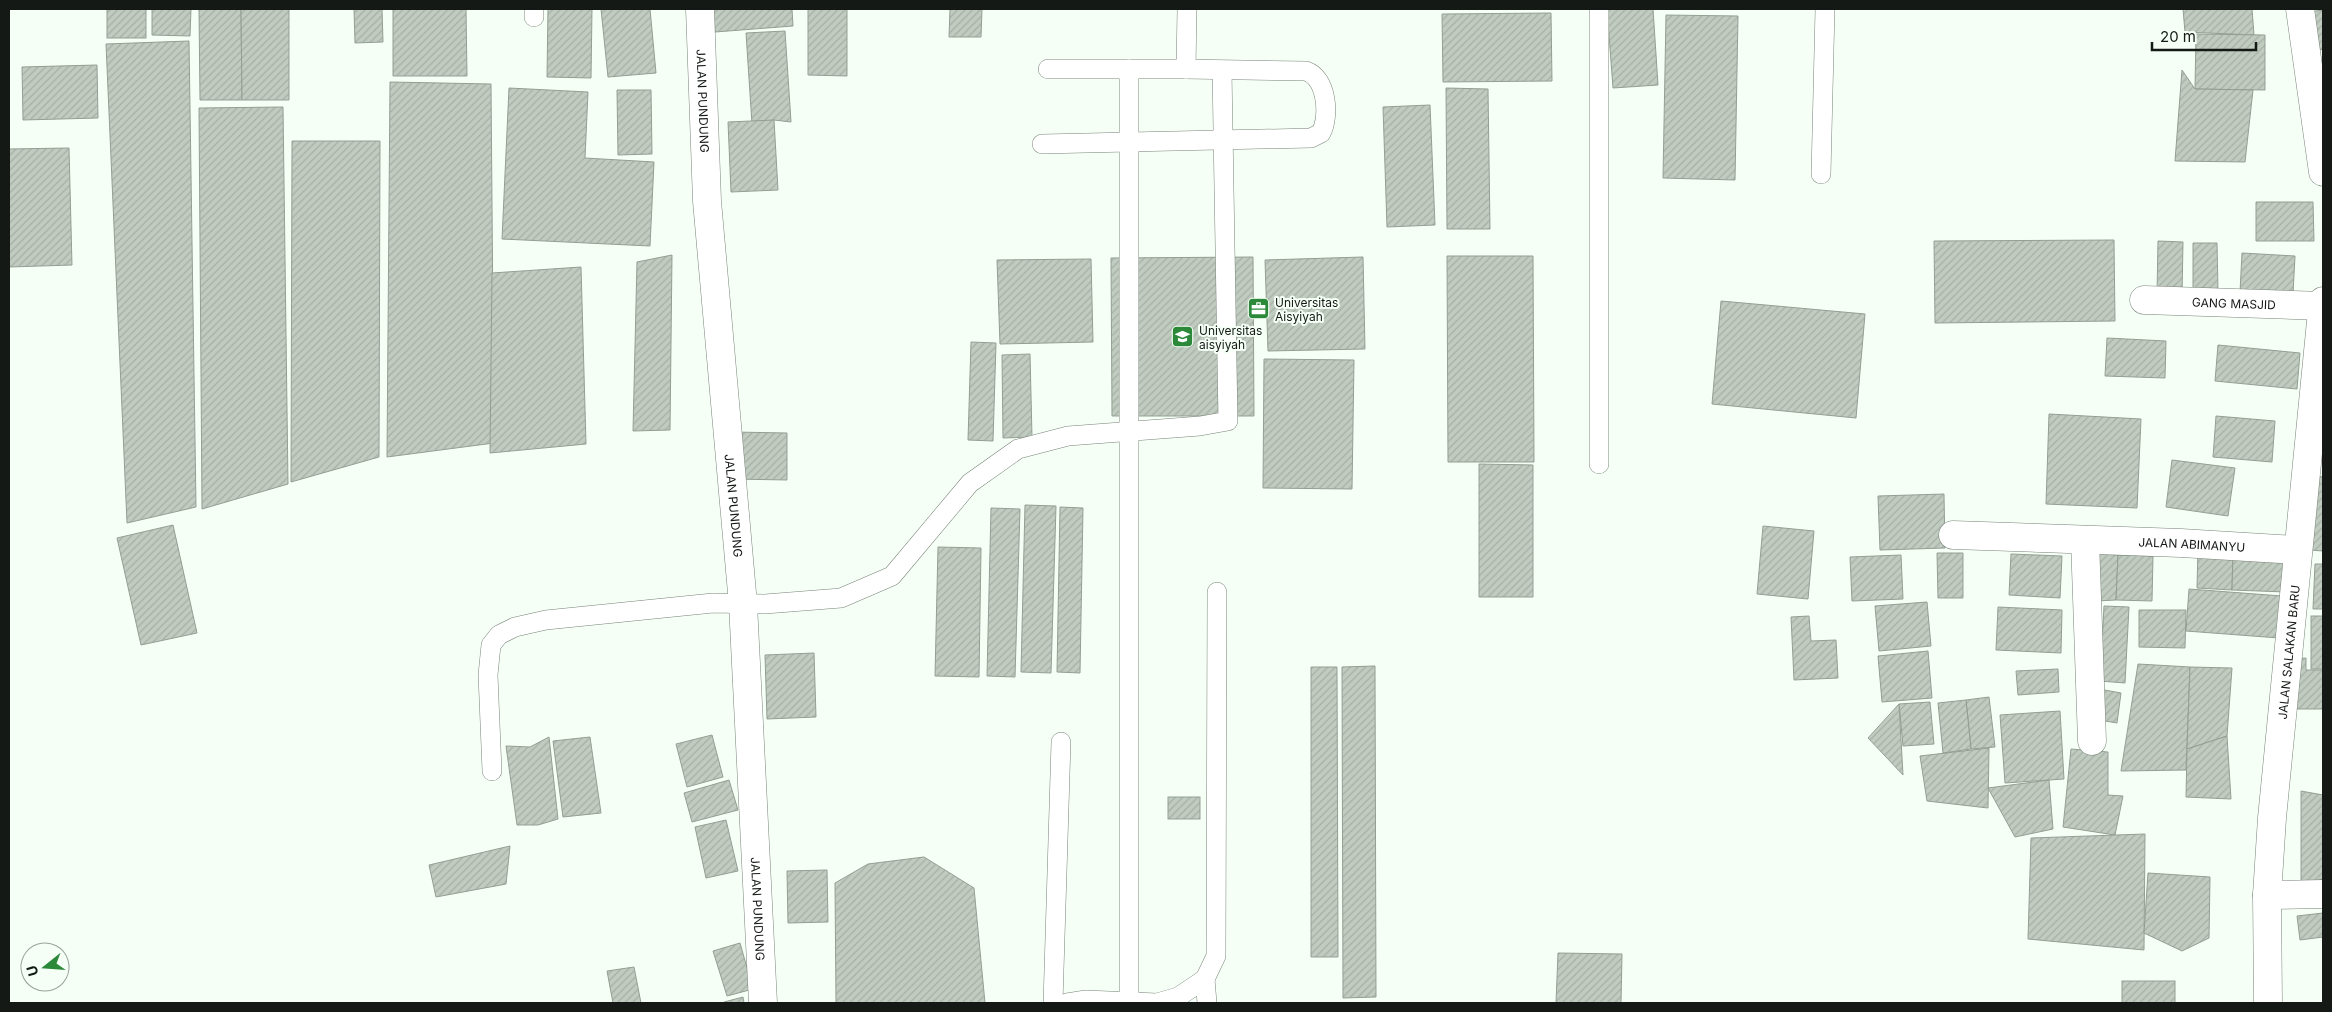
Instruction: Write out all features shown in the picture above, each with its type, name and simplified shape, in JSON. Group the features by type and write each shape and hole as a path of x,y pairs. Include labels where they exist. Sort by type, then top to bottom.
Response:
{"street":[{"name":"JALAN PUNDUNG","path":"700,9 708,201 743,604 763,1003"},
{"path":"2300,9 2323,172"},
{"name":"GANG MASJID","path":"2144,300 2323,306"},
{"name":"JALAN SALAKAN BARU","path":"2268,1003 2266,895 2282,712 2323,301"},
{"name":"JALAN ABIMANYU","path":"1953,535 2298,550"},
{"path":"2085,540 2092,741"},
{"path":"2266,895 2323,894"}],"lane":[{"path":"1186,69 1187,9"},
{"path":"1599,9 1599,464"},
{"path":"1821,174 1825,9"},
{"path":"1042,144 1311,138 1321,133 1326,117 1320,83 1313,74 1306,71 1048,69"},
{"path":"1129,69 1130,1002"},
{"path":"492,771 488,675 491,646 499,635 515,627 546,620 713,603 765,604 842,598 892,576 970,483 1018,449 1068,436 1200,426 1228,421 1222,71"},
{"path":"1207,1003 1205,979 1216,956 1217,592"},
{"path":"1053,1003 1061,742"},
{"path":"1067,1003 1086,1000 1157,1002 1178,997 1205,979"}],"building":[{"path":"107,9 146,9 146,38 107,38"},
{"path":"152,9 191,9 190,36 152,35"},
{"path":"199,9 241,9 242,100 200,100"},
{"path":"241,9 289,9 289,100 242,100"},
{"path":"354,9 382,9 383,42 355,43"},
{"path":"393,9 466,9 467,76 393,76"},
{"path":"548,9 592,9 591,78 547,77"},
{"path":"601,9 650,9 656,73 608,77"},
{"path":"713,9 792,9 793,26 715,32"},
{"path":"808,9 847,9 847,76 808,75"},
{"path":"950,9 982,9 981,37 949,37"},
{"path":"1607,9 1653,9 1658,85 1613,88"},
{"path":"2183,9 2252,9 2254,35 2185,32"},
{"path":"2323,10 2323,49 2314,51 2309,12"},
{"path":"1551,13 1552,81 1443,82 1442,14"},
{"path":"1666,15 1738,16 1735,180 1663,178"},
{"path":"785,31 791,122 774,120 752,124 746,33"},
{"path":"2196,34 2265,35 2265,90 2195,89"},
{"path":"189,41 196,507 127,523 106,44"},
{"path":"97,65 98,118 23,120 22,67"},
{"path":"2182,70 2195,89 2253,90 2245,162 2175,161"},
{"path":"390,82 491,84 494,443 387,457"},
{"path":"509,88 588,92 585,158 654,162 650,246 502,239"},
{"path":"1446,88 1488,89 1490,229 1447,229"},
{"path":"617,90 651,90 652,154 618,155"},
{"path":"1430,105 1435,225 1387,227 1383,107"},
{"path":"283,107 288,484 202,509 199,108"},
{"path":"774,120 778,190 731,192 728,122"},
{"path":"292,141 380,141 379,457 291,482"},
{"path":"69,148 72,265 9,267 9,149"},
{"path":"2256,202 2313,202 2314,241 2256,241"},
{"path":"2114,240 2115,321 1935,323 1934,241"},
{"path":"2158,241 2183,242 2182,295 2157,294"},
{"path":"2193,243 2217,243 2218,291 2193,291"},
{"path":"2242,253 2295,256 2293,294 2240,292"},
{"path":"672,255 670,430 633,431 637,262"},
{"path":"1447,256 1533,256 1534,462 1448,462"},
{"name":"Universitas aisyiyah","path":"1253,257 1254,416 1112,416 1111,258"},
{"path":"1363,257 1365,349 1268,351 1265,260"},
{"path":"1091,259 1093,342 1000,344 997,260"},
{"path":"581,267 586,444 490,453 492,273"},
{"path":"1721,301 1865,314 1856,418 1712,404"},
{"path":"2107,338 2166,341 2165,378 2105,376"},
{"path":"971,342 996,343 993,441 968,440"},
{"path":"2218,345 2300,353 2297,389 2215,381"},
{"path":"1030,354 1032,437 1003,438 1002,355"},
{"path":"1264,359 1354,360 1352,489 1263,488"},
{"path":"2049,414 2141,419 2137,508 2046,504"},
{"path":"2216,416 2275,421 2272,462 2213,457"},
{"path":"733,432 787,433 787,480 732,479"},
{"path":"2172,460 2235,468 2228,516 2166,507"},
{"path":"1479,464 1533,465 1533,597 1479,597"},
{"path":"2314,476 2323,477 2323,551 2309,550"},
{"path":"1944,494 1945,548 1880,550 1878,496"},
{"path":"1025,505 1056,506 1051,673 1021,672"},
{"path":"1060,507 1083,508 1080,673 1057,672"},
{"path":"991,508 1020,509 1015,677 987,676"},
{"path":"173,525 197,633 141,645 117,538"},
{"path":"1763,526 1814,531 1808,599 1757,594"},
{"path":"938,547 981,548 979,677 935,676"},
{"path":"2198,548 2233,551 2232,590 2197,588"},
{"path":"2233,551 2286,553 2286,592 2232,590"},
{"path":"1937,553 1963,553 1963,598 1938,598"},
{"path":"2011,554 2062,556 2060,598 2009,595"},
{"path":"2096,554 2118,555 2116,600 2096,601"},
{"path":"1901,555 1903,599 1852,601 1850,557"},
{"path":"2118,555 2153,556 2152,601 2116,600"},
{"path":"2315,564 2323,564 2323,609 2313,609"},
{"path":"2189,589 2282,596 2279,638 2186,631"},
{"path":"1927,602 1931,646 1879,651 1875,606"},
{"path":"2104,606 2129,607 2125,683 2100,681"},
{"path":"1998,607 2062,610 2061,653 1996,650"},
{"path":"2139,610 2186,610 2185,648 2139,647"},
{"path":"1809,616 1811,641 1836,640 1838,678 1794,680 1791,617"},
{"path":"2311,616 2323,616 2323,669 2311,669"},
{"path":"1928,651 1932,698 1882,702 1878,656"},
{"path":"814,653 816,717 767,719 765,655"},
{"path":"2306,658 2306,670 2323,670 2323,709 2290,709 2293,659"},
{"path":"2138,664 2190,667 2186,770 2121,771"},
{"path":"1375,666 1376,997 1343,998 1342,667"},
{"path":"1311,667 1337,667 1338,957 1311,957"},
{"path":"2190,667 2232,668 2227,736 2187,749"},
{"path":"2058,669 2059,692 2018,695 2016,671"},
{"path":"2099,689 2121,693 2117,723 2099,720"},
{"path":"1989,697 1995,747 1971,749 1966,700"},
{"path":"1966,700 1971,749 1943,753 1938,703"},
{"path":"1930,702 1934,744 1903,746 1899,704"},
{"path":"1899,704 1903,775 1868,738"},
{"path":"2060,711 2064,779 2005,783 2000,715"},
{"path":"712,735 723,777 687,787 676,744"},
{"path":"2227,736 2231,799 2186,797 2187,749"},
{"path":"549,737 558,819 538,825 517,825 506,746 530,747"},
{"path":"590,737 601,813 563,817 553,741"},
{"path":"1989,748 1988,808 1927,801 1920,756"},
{"path":"2071,749 2108,752 2108,795 2123,796 2115,835 2063,827"},
{"path":"729,780 738,810 692,822 684,793"},
{"path":"2049,780 2053,829 2015,837 1988,788"},
{"path":"2301,791 2323,795 2323,879 2301,885"},
{"path":"1168,797 1200,797 1200,819 1168,819"},
{"path":"726,820 738,871 706,878 695,827"},
{"path":"2145,834 2144,950 2028,939 2031,838"},
{"path":"510,846 506,884 436,897 429,865"},
{"path":"924,857 974,888 985,1003 836,1003 835,883 868,864"},
{"path":"827,870 828,922 788,923 787,871"},
{"path":"2148,873 2210,877 2209,938 2182,951 2144,933"},
{"path":"2323,913 2323,937 2300,940 2297,916"},
{"path":"740,943 753,989 727,996 713,951"},
{"path":"1558,953 1622,954 1621,1003 1556,1003"},
{"path":"634,967 641,1003 613,1003 607,971"},
{"path":"2122,981 2175,981 2175,1003 2122,1003"},
{"path":"743,997 744,1003 724,1002"}],"place":[{"name":"Universitas Aisyiyah","path":"1259,309"},
{"name":"Universitas aisyiyah","path":"1183,337"}]}
